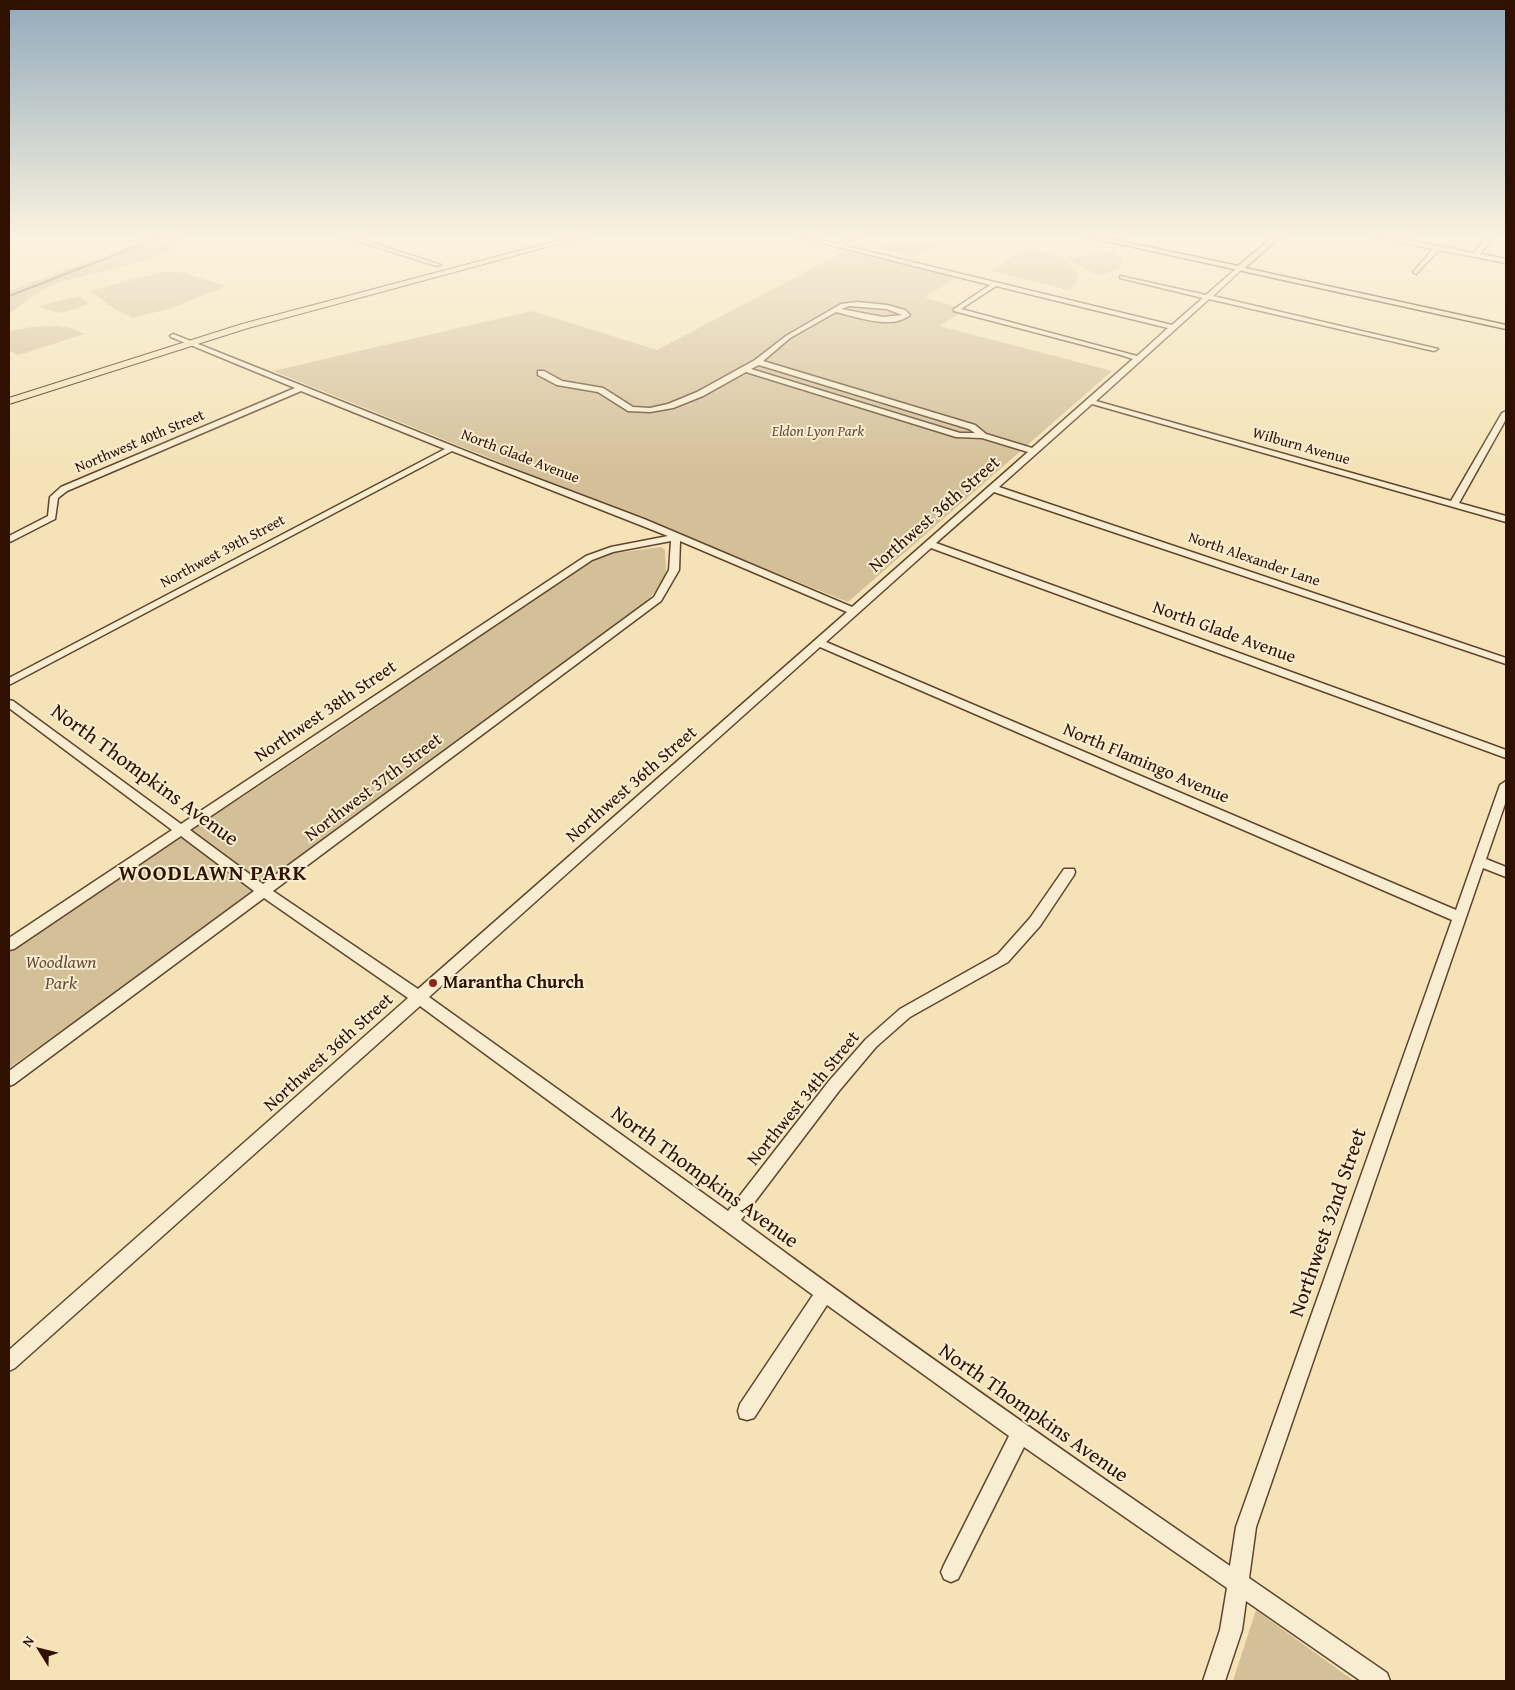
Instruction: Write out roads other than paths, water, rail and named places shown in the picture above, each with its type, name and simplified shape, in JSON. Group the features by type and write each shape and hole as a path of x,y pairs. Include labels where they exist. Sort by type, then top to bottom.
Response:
{"highway":[{"path":"9,401 188,342 285,314"},
{"path":"169,337 192,330"}],"main road":[{"path":"1446,314 1506,327"}],"street":[{"path":"541,373 560,383 600,390 631,409 643,410 670,406 700,394 758,362 788,337 828,314"},
{"path":"857,314 897,320 907,315 905,314"},
{"path":"971,314 1124,353 1139,359"},
{"path":"1118,314 1172,327"},
{"name":"Northwest 36th Street","path":"9,1362 418,997 820,643 1187,314"},
{"path":"1281,314 1434,349"},
{"name":"North Glade Avenue","path":"169,337 188,342 452,448 641,521 854,611"},
{"path":"758,362 972,427 983,436"},
{"path":"744,370 959,435 983,436 1034,451"},
{"name":"Northwest 40th Street","path":"9,539 52,517 54,497 64,489 301,388"},
{"path":"844,400 857,392"},
{"name":"Wilburn Avenue","path":"1089,401 1506,519"},
{"path":"1454,504 1506,413"},
{"name":"Northwest 39th Street","path":"9,682 452,448"},
{"name":"North Alexander Lane","path":"992,488 1506,661"},
{"name":"Northwest 38th Street","path":"9,945 589,558 611,550 676,537"},
{"name":"Northwest 37th Street","path":"9,1079 658,600 674,570 676,537"},
{"name":"North Glade Avenue","path":"929,544 1506,754"},
{"name":"North Flamingo Avenue","path":"820,643 1459,917"},
{"name":"North Thompkins Avenue","path":"9,703 264,891 418,997 730,1222 825,1293 1379,1681"},
{"name":"Northwest 32nd Street","path":"1214,1681 1231,1630 1246,1527 1506,785"},
{"path":"1478,861 1506,872"},
{"name":"Northwest 34th Street","path":"730,1222 834,1086 871,1043 905,1013 1003,958 1035,922 1069,872"},
{"path":"747,1411 825,1293"},
{"path":"951,1572 1021,1432"}],"place":[{"name":"Marantha Church","path":"433,983"}],"district":[{"name":"WOODLAWN PARK","path":"213,874"}],"park label":[{"name":"Eldon Lyon Park","path":"818,432"},
{"name":"Woodlawn Park","path":"61,973"}]}
